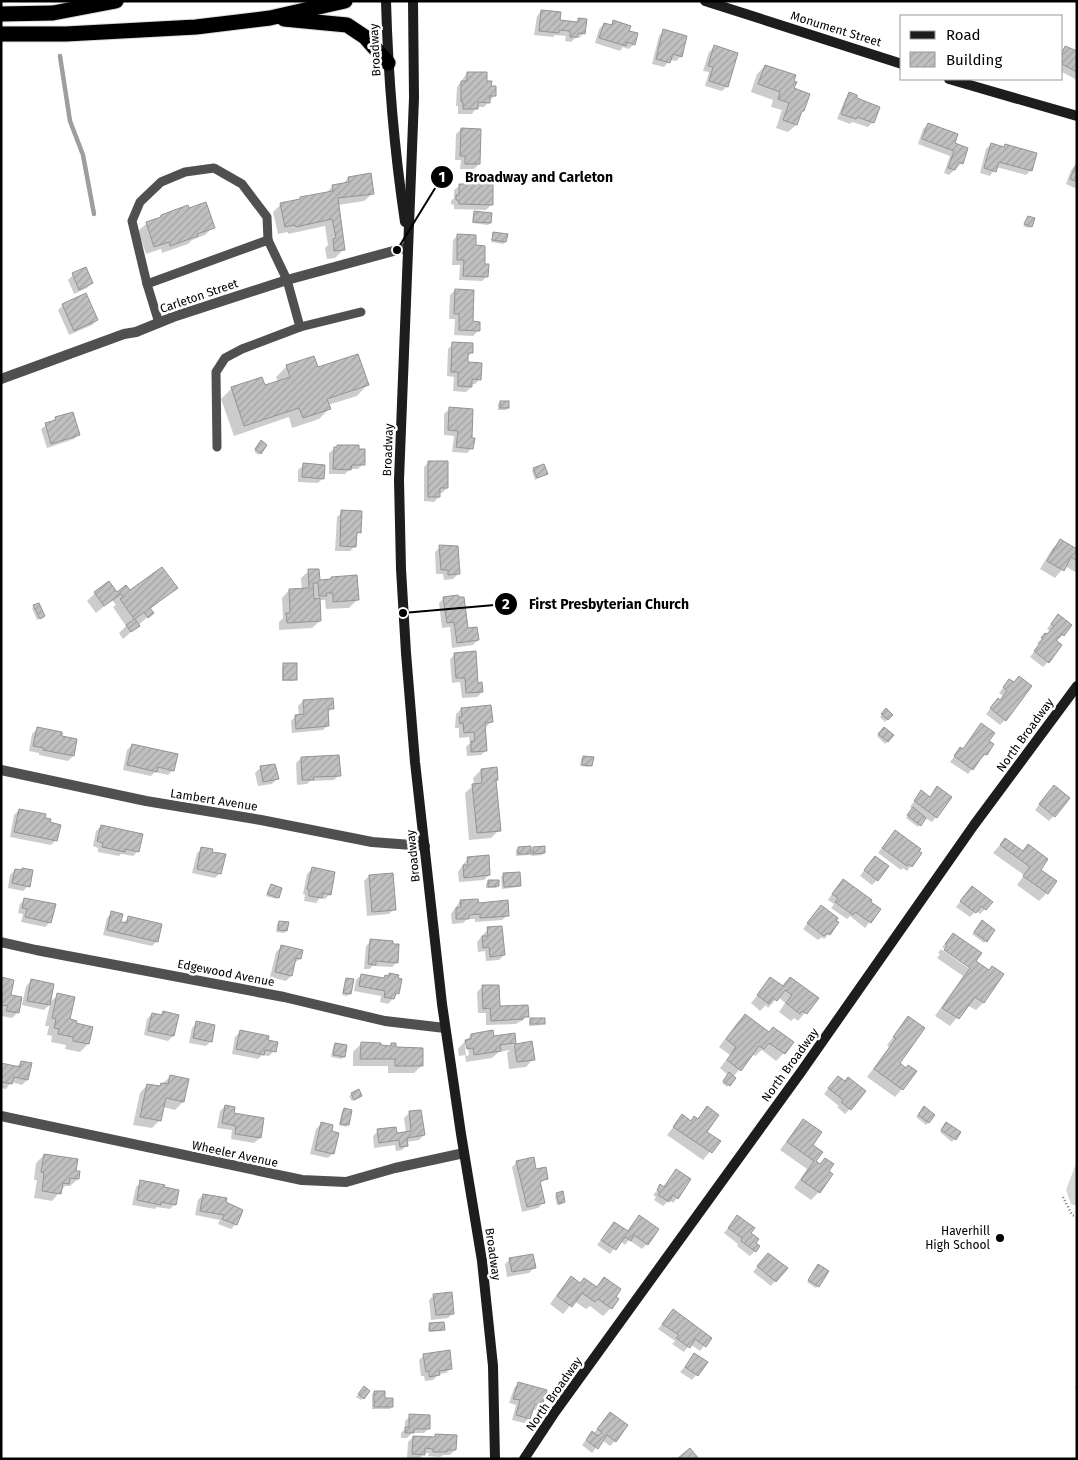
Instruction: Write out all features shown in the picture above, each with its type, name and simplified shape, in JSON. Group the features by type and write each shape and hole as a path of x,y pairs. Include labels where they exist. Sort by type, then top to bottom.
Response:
{"highway":[{"path":"1,14 53,13 116,1"},
{"path":"1,34 66,34 201,26 270,18 345,1"},
{"path":"270,18 347,25 365,37 388,63"}],"main road":[{"name":"Broadway","path":"386,1 388,63 395,152 408,247"},
{"name":"Broadway","path":"413,1 414,98 399,480 401,569 406,653 445,1028 482,1261 493,1366 495,1459"},
{"name":"Monument Street","path":"704,1 900,63"},
{"path":"952,80 1077,116"},
{"name":"North Broadway","path":"524,1459 555,1412 801,1072 974,825 1077,686"}],"street":[{"name":"Carleton Street","path":"1,379 124,334 136,332 173,317 288,280 408,247"},
{"name":"Lambert Avenue","path":"1,770 146,801 261,820 372,842 425,846"},
{"name":"Edgewood Avenue","path":"1,942 284,997 386,1021 445,1028"},
{"name":"Wheeler Avenue","path":"1,1116 302,1180 346,1182 395,1168 464,1153"}],"lane":[{"path":"159,323 147,284 132,221 140,202 161,182 185,172 214,168 242,184 267,218 268,240 288,280 300,327"},
{"path":"147,284 268,240"},
{"path":"217,447 216,372 225,358 242,349 300,327 361,312"}],"path":[{"path":"1063,1197 1072,1215 1077,1217"}],"shaded area":[{"path":"1077,1161 1077,1206 1071,1204 1066,1190"}],"building":[{"path":"541,10 561,12 560,20 578,22 578,18 587,19 585,34 578,33 577,37 570,37 570,31 559,30 559,33 539,31"},
{"path":"613,20 631,26 629,31 638,33 635,45 627,42 626,46 599,38 604,23 612,25"},
{"path":"663,29 687,36 682,57 673,54 670,63 656,59"},
{"path":"714,45 738,53 728,87 709,81 713,67 708,66"},
{"path":"1065,46 1077,51 1077,72 1063,65"},
{"path":"765,65 796,75 794,81 797,82 794,88 810,94 797,125 783,120 789,103 778,99 780,92 758,84"},
{"path":"467,72 487,72 487,81 492,81 491,86 496,86 496,96 490,96 490,103 478,102 478,109 463,109 461,81 467,81"},
{"path":"849,92 857,95 857,98 880,107 874,123 841,114"},
{"path":"928,123 958,134 955,143 968,148 963,164 959,162 955,170 948,168 954,151 922,139"},
{"path":"461,128 481,129 480,164 465,164 465,156 460,156"},
{"path":"991,143 1004,147 1005,144 1037,153 1032,171 999,162 996,172 984,168"},
{"path":"1077,164 1077,182 1070,179"},
{"path":"371,173 374,194 338,198 345,250 334,251 333,239 336,238 332,219 296,227 295,225 285,227 280,203 333,191 332,185 349,182 348,177"},
{"path":"465,181 493,181 493,205 459,204 458,200 456,200 456,195 459,195 459,184 465,184"},
{"path":"206,202 215,228 170,246 169,242 154,247 146,222 188,205 189,208"},
{"path":"474,211 492,213 491,223 473,222"},
{"path":"1028,216 1035,218 1032,227 1024,224"},
{"path":"493,232 508,234 506,242 492,240"},
{"path":"457,234 476,235 476,245 485,246 485,264 489,264 488,277 463,276 464,260 457,260"},
{"path":"86,267 93,283 79,290 72,273"},
{"path":"455,289 474,290 473,321 480,322 480,331 459,330 459,314 454,314"},
{"path":"86,293 98,320 74,331 62,304"},
{"path":"452,342 473,343 473,353 468,353 468,362 482,363 481,380 472,379 472,387 458,386 458,372 451,372"},
{"path":"358,354 369,385 327,399 331,409 303,418 299,408 244,426 231,387 262,377 265,385 290,377 286,365 314,356 318,367"},
{"path":"500,401 509,401 509,408 500,408"},
{"path":"449,407 473,409 472,438 475,438 473,449 456,447 458,431 448,430"},
{"path":"73,412 80,435 51,444 45,423 56,420 55,417"},
{"path":"261,440 267,445 261,454 255,449"},
{"path":"337,445 359,445 359,449 365,449 365,465 352,465 351,470 333,469 334,447 337,447"},
{"path":"428,461 448,461 448,488 440,488 440,497 428,497"},
{"path":"303,463 325,465 324,479 302,477"},
{"path":"544,464 548,474 537,478 533,468"},
{"path":"341,510 362,511 361,533 357,532 356,547 340,546"},
{"path":"1060,539 1077,549 1077,561 1071,557 1064,571 1047,561"},
{"path":"439,545 458,546 460,574 448,575 448,570 441,570"},
{"path":"162,567 178,588 150,608 154,613 148,618 144,612 135,619 140,626 131,632 126,625 134,619 120,599 123,597 121,594 104,606 94,592 109,581 117,592 126,585 130,590"},
{"path":"308,569 319,569 320,580 357,575 359,600 333,602 333,593 326,593 327,596 319,596 318,583 313,583 314,599 320,598 321,621 287,623 286,613 290,613 289,589 309,588"},
{"path":"458,595 459,597 464,597 468,628 477,627 479,640 457,643 454,622 447,623 443,597"},
{"path":"39,603 45,616 40,619 33,605"},
{"path":"1058,614 1072,625 1064,636 1062,634 1056,640 1062,645 1049,663 1034,651 1045,633 1047,634 1054,626 1051,624"},
{"path":"476,651 478,683 482,682 483,692 466,693 465,678 456,678 454,653"},
{"path":"283,663 297,663 297,680 283,680"},
{"path":"1019,676 1032,686 1006,721 990,708 1007,691 1003,687 1009,679 1014,682"},
{"path":"333,698 334,709 328,709 329,726 296,729 295,715 304,714 303,700"},
{"path":"491,705 493,722 485,723 487,751 471,752 471,741 475,741 474,732 464,733 463,723 460,724 459,717 462,717 461,708"},
{"path":"886,708 893,715 888,720 881,714"},
{"path":"981,723 995,733 989,741 994,744 973,770 954,756 960,747 963,749"},
{"path":"37,727 62,732 62,736 77,739 74,756 43,750 44,748 33,746"},
{"path":"884,727 894,735 888,742 878,734"},
{"path":"132,744 178,754 174,771 158,767 157,772 127,765"},
{"path":"339,755 341,776 313,777 314,780 302,780 301,757"},
{"path":"583,756 594,757 592,766 582,765"},
{"path":"275,764 279,779 263,782 260,766"},
{"path":"497,767 498,780 496,780 501,831 477,833 472,784 482,783 481,769"},
{"path":"1054,785 1070,798 1055,817 1039,804"},
{"path":"937,786 952,797 937,818 914,801 921,790 930,797"},
{"path":"913,807 926,818 921,826 907,815"},
{"path":"19,809 46,814 45,818 51,819 50,822 61,825 57,841 14,832"},
{"path":"101,825 143,834 139,852 125,849 125,852 102,847 103,843 97,841"},
{"path":"895,830 921,849 919,851 922,853 912,867 909,864 907,866 882,848"},
{"path":"1005,838 1023,851 1028,844 1048,859 1041,870 1057,881 1048,894 1023,876 1030,867 1000,845"},
{"path":"531,846 531,854 518,854 518,847"},
{"path":"545,846 545,853 533,854 533,847"},
{"path":"201,847 213,849 212,852 226,854 221,874 197,869"},
{"path":"489,855 490,875 464,878 463,865 468,865 467,857"},
{"path":"875,856 889,866 878,881 864,870"},
{"path":"312,867 335,872 331,895 323,893 322,898 309,896 309,890 307,889"},
{"path":"22,868 33,870 30,887 12,883 15,869 22,870"},
{"path":"520,872 521,886 504,887 503,873"},
{"path":"393,873 396,910 372,912 369,875"},
{"path":"843,879 881,909 871,923 855,912 853,915 835,902 838,898 832,894"},
{"path":"488,880 499,880 499,886 488,887"},
{"path":"271,884 282,888 279,898 267,894"},
{"path":"972,886 993,902 986,910 981,906 976,913 960,901"},
{"path":"24,898 56,904 51,923 25,917 27,909 22,908"},
{"path":"478,899 479,903 508,900 509,916 480,918 480,914 469,915 469,919 456,919 456,908 461,907 460,900"},
{"path":"821,905 838,918 836,921 839,922 830,935 827,933 824,936 807,923"},
{"path":"111,911 123,914 121,922 127,923 128,916 162,924 158,942 107,930"},
{"path":"982,920 995,930 987,942 974,932"},
{"path":"279,921 289,922 287,931 278,930"},
{"path":"502,926 505,955 490,957 489,947 483,948 482,936 488,936 487,927"},
{"path":"953,933 982,953 976,961 989,970 992,966 1004,974 984,1003 975,997 959,1019 942,1008 970,968 944,950 947,946 945,944"},
{"path":"370,939 393,941 393,944 399,944 398,963 376,961 376,965 368,964"},
{"path":"281,945 303,950 301,959 296,958 292,976 275,972"},
{"path":"389,973 399,975 398,978 402,979 399,994 396,993 394,999 384,997 385,991 359,986 361,974 384,978 385,975 389,976"},
{"path":"1,977 14,980 11,995 22,997 19,1013 6,1011 8,1006 1,1005"},
{"path":"770,977 783,986 790,977 819,998 807,1014 802,1011 800,1014 786,1003 792,995 785,990 777,1001 773,998 769,1004 757,995"},
{"path":"346,978 354,979 351,994 343,993"},
{"path":"31,979 54,984 50,1005 27,1001"},
{"path":"482,985 499,985 500,1006 528,1005 529,1017 491,1021 490,1008 483,1009"},
{"path":"57,993 75,997 70,1019 77,1021 76,1023 93,1027 89,1044 73,1041 73,1037 58,1034 59,1029 54,1028 56,1019 52,1018"},
{"path":"163,1011 179,1015 174,1036 148,1031 152,1013 162,1015"},
{"path":"745,1014 769,1032 773,1027 794,1042 785,1054 769,1043 764,1049 759,1046 741,1071 727,1060 736,1047 726,1039"},
{"path":"908,1016 925,1028 900,1063 906,1068 908,1065 917,1071 903,1090 874,1069 896,1038 893,1037"},
{"path":"530,1018 545,1018 545,1024 530,1024"},
{"path":"196,1021 215,1025 212,1042 193,1038"},
{"path":"240,1030 269,1036 268,1040 278,1042 276,1052 265,1050 264,1055 236,1049"},
{"path":"493,1030 494,1036 515,1033 516,1044 532,1041 535,1060 517,1062 514,1043 500,1045 501,1051 474,1055 473,1048 467,1049 465,1040 471,1039 471,1034"},
{"path":"361,1042 381,1043 381,1045 391,1046 391,1043 396,1043 396,1047 423,1048 423,1066 395,1066 395,1059 360,1059"},
{"path":"335,1043 347,1045 345,1057 333,1055"},
{"path":"21,1061 32,1063 28,1080 14,1077 12,1084 1,1082 1,1063 20,1067"},
{"path":"729,1072 736,1078 730,1086 723,1081"},
{"path":"170,1075 189,1079 184,1102 166,1098 161,1121 140,1117 147,1084 160,1086 161,1083 168,1084"},
{"path":"838,1076 845,1081 848,1077 866,1091 851,1110 841,1102 843,1100 828,1088"},
{"path":"359,1089 362,1096 354,1100 351,1093"},
{"path":"225,1105 235,1107 234,1113 264,1118 261,1138 235,1134 236,1126 222,1123"},
{"path":"707,1106 719,1115 707,1132 721,1141 712,1153 673,1127 682,1114 691,1121 694,1116 698,1119"},
{"path":"924,1106 935,1115 929,1123 918,1115"},
{"path":"344,1108 352,1110 349,1125 340,1124"},
{"path":"421,1110 425,1135 407,1138 408,1146 400,1147 399,1140 379,1143 377,1129 396,1127 397,1133 411,1131 409,1111"},
{"path":"803,1119 822,1132 813,1145 823,1152 816,1161 820,1164 825,1158 834,1164 829,1171 833,1174 820,1193 801,1180 814,1161 787,1142"},
{"path":"321,1122 333,1125 332,1131 339,1133 334,1154 315,1150"},
{"path":"946,1122 961,1132 956,1140 941,1130"},
{"path":"44,1154 78,1159 76,1171 80,1171 79,1179 70,1178 69,1184 63,1183 61,1194 42,1191 44,1173 41,1172"},
{"path":"534,1157 536,1169 546,1167 548,1179 540,1181 545,1203 527,1207 516,1161"},
{"path":"676,1169 691,1179 678,1199 673,1195 669,1202 658,1195 660,1192 657,1190 660,1184 664,1187"},
{"path":"140,1180 179,1190 176,1205 161,1202 161,1205 137,1200"},
{"path":"563,1191 565,1202 559,1204 556,1193"},
{"path":"203,1194 227,1198 226,1202 243,1210 237,1225 222,1219 224,1215 200,1211"},
{"path":"639,1215 659,1229 648,1245 634,1235 631,1241 625,1237 616,1250 601,1240 614,1222 628,1231"},
{"path":"737,1215 755,1228 751,1233 759,1239 756,1243 760,1246 756,1252 741,1241 742,1238 728,1228"},
{"path":"768,1253 788,1268 776,1282 757,1266"},
{"path":"533,1254 536,1268 512,1272 509,1258"},
{"path":"818,1264 829,1271 819,1287 808,1280"},
{"path":"571,1276 580,1283 584,1278 597,1287 604,1277 621,1289 616,1297 619,1299 612,1309 598,1299 595,1302 582,1293 572,1307 557,1296"},
{"path":"452,1292 454,1314 436,1315 433,1294"},
{"path":"673,1309 712,1338 706,1347 695,1339 690,1348 676,1338 679,1335 662,1324"},
{"path":"444,1322 445,1330 430,1331 429,1323"},
{"path":"450,1350 452,1369 439,1371 440,1375 429,1377 429,1371 426,1372 423,1354"},
{"path":"694,1353 708,1362 698,1376 685,1367"},
{"path":"518,1382 547,1390 542,1406 535,1404 530,1419 516,1415 520,1400 513,1399"},
{"path":"364,1386 370,1391 364,1399 358,1394"},
{"path":"374,1391 385,1391 385,1398 393,1398 393,1407 374,1407"},
{"path":"610,1412 628,1425 616,1442 607,1435 598,1449 586,1440 592,1431 598,1436 602,1432 597,1429"},
{"path":"409,1414 430,1415 430,1429 414,1429 414,1433 405,1433 405,1427 409,1427"},
{"path":"435,1434 457,1435 456,1450 433,1452 433,1449 425,1448 425,1455 412,1454 413,1436 435,1437"},
{"path":"690,1448 699,1459 677,1459"}],"waterway":[{"path":"60,56 70,121 83,155 94,214"}],"place":[{"name":"Broadway and Carleton","path":"397,250"},
{"name":"First Presbyterian Church","path":"403,613"},
{"name":"Haverhill High School","path":"1000,1238"}]}
